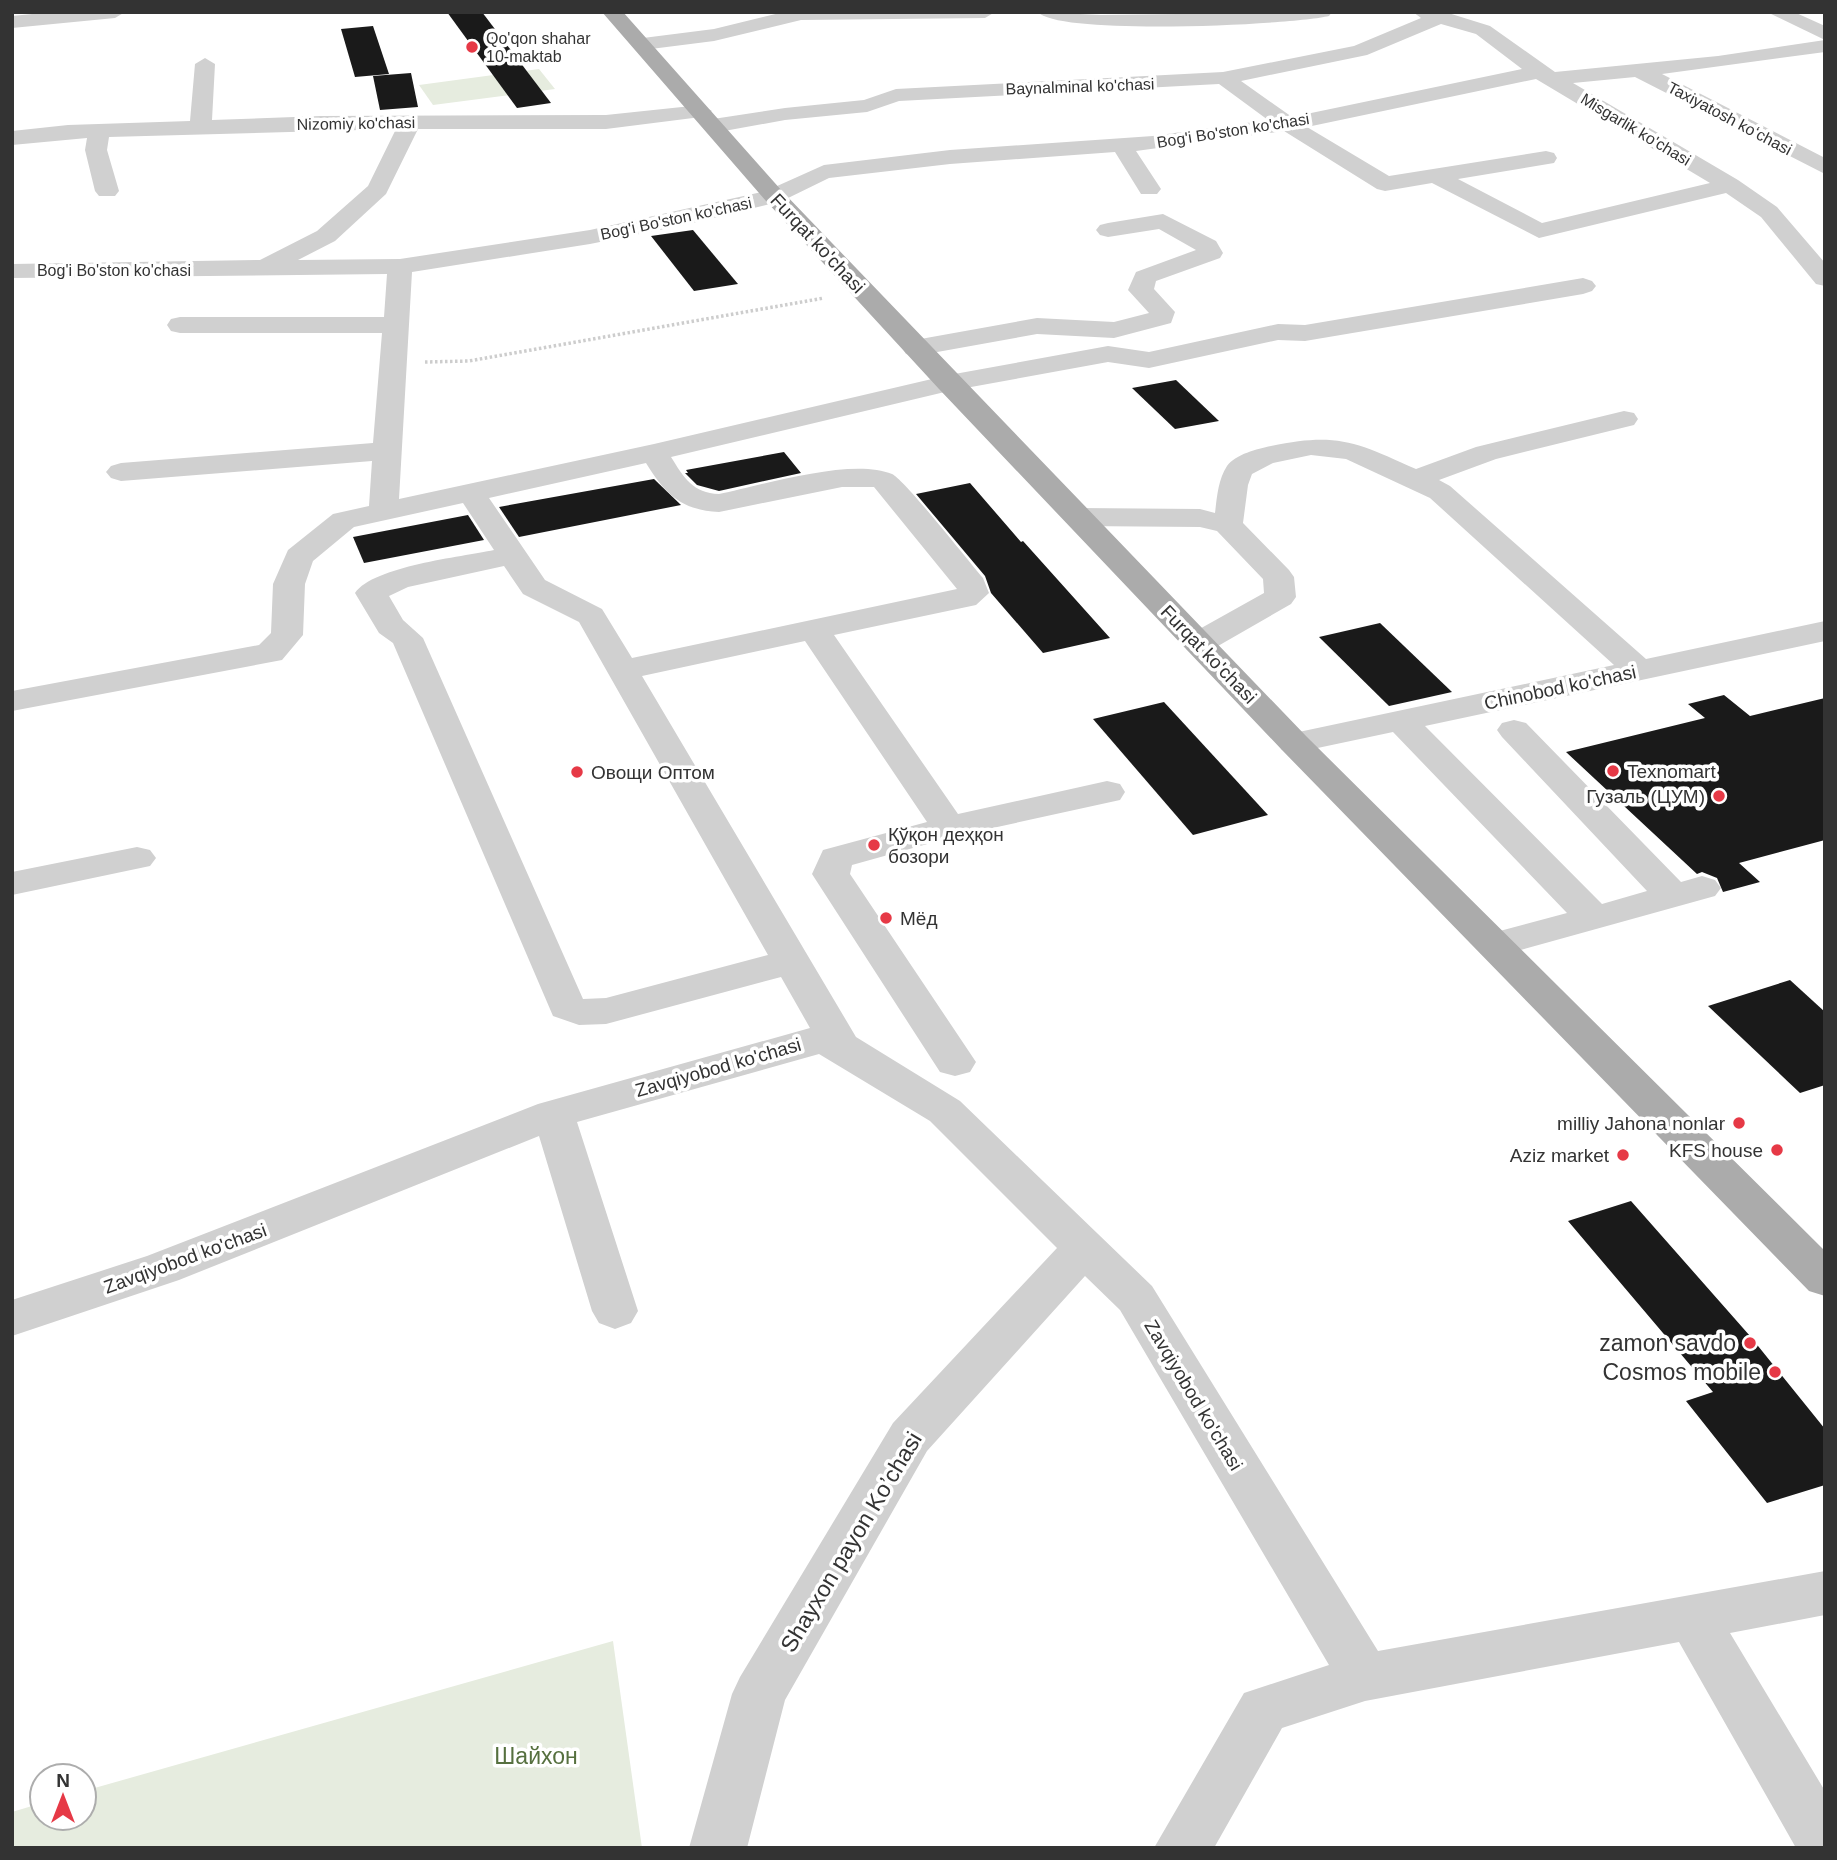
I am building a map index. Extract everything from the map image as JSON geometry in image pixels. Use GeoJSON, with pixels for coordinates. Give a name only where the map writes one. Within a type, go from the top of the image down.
{"type":"FeatureCollection","features":[{"type":"Feature","properties":{"kind":"main road","name":"Furqat ko'chasi"},"geometry":{"type":"LineString","coordinates":[[611,12],[643,44],[774,196],[948,383],[1294,743],[1825,1279]]}},
{"type":"Feature","properties":{"kind":"street"},"geometry":{"type":"LineString","coordinates":[[12,22],[115,12]]}},
{"type":"Feature","properties":{"kind":"street"},"geometry":{"type":"LineString","coordinates":[[643,44],[714,35],[801,14],[985,12]]}},
{"type":"Feature","properties":{"kind":"street"},"geometry":{"type":"LineString","coordinates":[[1048,12],[1101,21],[1194,16],[1294,18],[1322,12]]}},
{"type":"Feature","properties":{"kind":"street"},"geometry":{"type":"LineString","coordinates":[[1777,12],[1824,44]]}},
{"type":"Feature","properties":{"kind":"street","name":"Misgarlik ko'chasi"},"geometry":{"type":"LineString","coordinates":[[1432,15],[1481,21],[1545,75],[1730,185],[1769,212],[1825,279]]}},
{"type":"Feature","properties":{"kind":"street","name":"Baynalminal ko'chasi"},"geometry":{"type":"LineString","coordinates":[[707,118],[867,106],[896,95],[1220,79],[1360,51],[1432,15]]}},
{"type":"Feature","properties":{"kind":"street","name":"Bog'i Bo'ston ko'chasi"},"geometry":{"type":"LineString","coordinates":[[12,271],[259,270],[400,266],[590,237],[689,217],[774,196],[824,172],[950,157],[1122,146],[1288,124],[1545,75],[1718,62],[1824,44]]}},
{"type":"Feature","properties":{"kind":"street"},"geometry":{"type":"LineString","coordinates":[[1208,57],[1220,79],[1385,184],[1546,158]]}},
{"type":"Feature","properties":{"kind":"street"},"geometry":{"type":"LineString","coordinates":[[201,127],[205,64]]}},
{"type":"Feature","properties":{"kind":"street","name":"Taxiyatosh koʻchasi"},"geometry":{"type":"LineString","coordinates":[[1636,69],[1825,167]]}},
{"type":"Feature","properties":{"kind":"street","name":"Nizomiy ko'chasi"},"geometry":{"type":"LineString","coordinates":[[12,138],[201,127],[410,122],[606,122],[707,118]]}},
{"type":"Feature","properties":{"kind":"street"},"geometry":{"type":"LineString","coordinates":[[259,270],[326,236],[378,189],[410,122]]}},
{"type":"Feature","properties":{"kind":"street"},"geometry":{"type":"LineString","coordinates":[[99,131],[96,150],[107,191]]}},
{"type":"Feature","properties":{"kind":"street"},"geometry":{"type":"LineString","coordinates":[[1122,146],[1149,188]]}},
{"type":"Feature","properties":{"kind":"street"},"geometry":{"type":"LineString","coordinates":[[1436,176],[1539,231],[1730,185]]}},
{"type":"Feature","properties":{"kind":"street"},"geometry":{"type":"LineString","coordinates":[[915,348],[1038,326],[1114,330],[1162,318],[1162,313],[1141,290],[1145,277],[1211,253],[1207,246],[1163,221],[1108,230]]}},
{"type":"Feature","properties":{"kind":"street"},"geometry":{"type":"LineString","coordinates":[[383,511],[400,266]]}},
{"type":"Feature","properties":{"kind":"street"},"geometry":{"type":"LineString","coordinates":[[12,701],[270,653],[287,635],[289,584],[299,556],[344,520],[654,453],[948,383],[1108,354],[1149,360],[1278,332],[1305,333],[1584,286]]}},
{"type":"Feature","properties":{"kind":"street"},"geometry":{"type":"LineString","coordinates":[[180,325],[396,325]]}},
{"type":"Feature","properties":{"kind":"street"},"geometry":{"type":"LineString","coordinates":[[1415,479],[1486,453],[1625,419]]}},
{"type":"Feature","properties":{"kind":"street"},"geometry":{"type":"LineString","coordinates":[[1228,525],[1234,485],[1240,469],[1264,456],[1311,446],[1352,451],[1440,492],[1639,670]]}},
{"type":"Feature","properties":{"kind":"street"},"geometry":{"type":"LineString","coordinates":[[121,472],[387,451]]}},
{"type":"Feature","properties":{"kind":"street"},"geometry":{"type":"LineString","coordinates":[[623,670],[965,598],[973,593],[972,585],[884,481],[863,476],[842,478],[719,503],[701,503],[683,497],[654,453]]}},
{"type":"Feature","properties":{"kind":"street"},"geometry":{"type":"LineString","coordinates":[[470,492],[534,587],[591,616],[841,1046]]}},
{"type":"Feature","properties":{"kind":"street"},"geometry":{"type":"LineString","coordinates":[[1079,517],[1200,518],[1228,525],[1278,577],[1280,597],[1199,643]]}},
{"type":"Feature","properties":{"kind":"street"},"geometry":{"type":"LineString","coordinates":[[513,555],[398,580],[371,593],[390,626],[407,638],[567,1007],[579,1012],[606,1011],[792,961]]}},
{"type":"Feature","properties":{"kind":"street"},"geometry":{"type":"LineString","coordinates":[[814,630],[949,827]]}},
{"type":"Feature","properties":{"kind":"street","name":"Chinobod ko'chasi"},"geometry":{"type":"LineString","coordinates":[[1294,743],[1825,631]]}},
{"type":"Feature","properties":{"kind":"street"},"geometry":{"type":"LineString","coordinates":[[1401,721],[1594,918]]}},
{"type":"Feature","properties":{"kind":"street"},"geometry":{"type":"LineString","coordinates":[[1495,945],[1688,892],[1514,730]]}},
{"type":"Feature","properties":{"kind":"street"},"geometry":{"type":"LineString","coordinates":[[956,1062],[831,874],[832,864],[836,858],[949,827],[1107,792]]}},
{"type":"Feature","properties":{"kind":"street"},"geometry":{"type":"LineString","coordinates":[[12,884],[137,858]]}},
{"type":"Feature","properties":{"kind":"street","name":"Zavqiyobod ko'chasi"},"geometry":{"type":"LineString","coordinates":[[12,1318],[163,1268],[553,1114],[799,1043],[819,1040],[841,1046],[944,1111],[1136,1298],[1365,1677]]}},
{"type":"Feature","properties":{"kind":"street"},"geometry":{"type":"LineString","coordinates":[[553,1114],[615,1311]]}},
{"type":"Feature","properties":{"kind":"street","name":"Shayxon payon Ko’chasi"},"geometry":{"type":"LineString","coordinates":[[719,1848],[759,1694],[910,1437],[1085,1247]]}},
{"type":"Feature","properties":{"kind":"street"},"geometry":{"type":"LineString","coordinates":[[1183,1848],[1263,1710],[1365,1677],[1825,1593]]}},
{"type":"Feature","properties":{"kind":"street"},"geometry":{"type":"LineString","coordinates":[[1692,1617],[1825,1844]]}},
{"type":"Feature","properties":{"kind":"path"},"geometry":{"type":"LineString","coordinates":[[393,363],[469,361],[824,298]]}},
{"type":"Feature","properties":{"kind":"green space"},"geometry":{"type":"Polygon","coordinates":[[[539,69],[555,89],[433,105],[419,85],[539,69]]]}},
{"type":"Feature","properties":{"kind":"green space","name":"Шайхон"},"geometry":{"type":"Polygon","coordinates":[[[613,1641],[642,1848],[12,1848],[12,1812],[28,1807],[28,1832],[98,1832],[98,1787],[613,1641]]]}},
{"type":"Feature","properties":{"kind":"building"},"geometry":{"type":"Polygon","coordinates":[[[447,12],[482,12],[551,103],[517,108],[447,12]]]}},
{"type":"Feature","properties":{"kind":"building"},"geometry":{"type":"Polygon","coordinates":[[[373,26],[389,74],[355,77],[341,29],[373,26]]]}},
{"type":"Feature","properties":{"kind":"building"},"geometry":{"type":"Polygon","coordinates":[[[411,73],[418,107],[380,110],[373,76],[411,73]]]}},
{"type":"Feature","properties":{"kind":"building"},"geometry":{"type":"Polygon","coordinates":[[[693,230],[738,284],[694,291],[651,236],[693,230]]]}},
{"type":"Feature","properties":{"kind":"building"},"geometry":{"type":"Polygon","coordinates":[[[1176,380],[1219,421],[1175,429],[1132,388],[1176,380]]]}},
{"type":"Feature","properties":{"kind":"building"},"geometry":{"type":"Polygon","coordinates":[[[784,452],[801,473],[719,491],[697,485],[685,473],[688,473],[686,470],[784,452]]]}},
{"type":"Feature","properties":{"kind":"building"},"geometry":{"type":"Polygon","coordinates":[[[654,479],[681,505],[519,537],[499,507],[654,479]]]}},
{"type":"Feature","properties":{"kind":"building"},"geometry":{"type":"Polygon","coordinates":[[[970,483],[1110,638],[1043,653],[991,593],[985,576],[916,494],[970,483]]]}},
{"type":"Feature","properties":{"kind":"building"},"geometry":{"type":"Polygon","coordinates":[[[468,515],[484,540],[364,563],[353,537],[468,515]]]}},
{"type":"Feature","properties":{"kind":"building"},"geometry":{"type":"Polygon","coordinates":[[[1380,623],[1452,692],[1389,706],[1319,637],[1380,623]]]}},
{"type":"Feature","properties":{"kind":"building","name":"Гузаль (ЦУМ)"},"geometry":{"type":"Polygon","coordinates":[[[1724,695],[1750,716],[1825,698],[1825,840],[1739,863],[1760,882],[1723,892],[1717,878],[1702,872],[1697,874],[1566,752],[1705,718],[1688,704],[1724,695]]]}},
{"type":"Feature","properties":{"kind":"building"},"geometry":{"type":"Polygon","coordinates":[[[1164,702],[1268,815],[1193,835],[1093,719],[1164,702]]]}},
{"type":"Feature","properties":{"kind":"building"},"geometry":{"type":"Polygon","coordinates":[[[1790,980],[1825,1012],[1825,1085],[1800,1093],[1708,1006],[1790,980]]]}},
{"type":"Feature","properties":{"kind":"building"},"geometry":{"type":"Polygon","coordinates":[[[1631,1201],[1750,1336],[1825,1429],[1825,1485],[1767,1503],[1686,1401],[1713,1392],[1568,1221],[1631,1201]]]}},
{"type":"Feature","properties":{"kind":"place","name":"Qo'qon shahar 10-maktab"},"geometry":{"type":"Point","coordinates":[472,47]}},
{"type":"Feature","properties":{"kind":"place","name":"Texnomart"},"geometry":{"type":"Point","coordinates":[1613,771]}},
{"type":"Feature","properties":{"kind":"place","name":"Овощи Оптом"},"geometry":{"type":"Point","coordinates":[577,772]}},
{"type":"Feature","properties":{"kind":"place","name":"Гузаль (ЦУМ)"},"geometry":{"type":"Point","coordinates":[1719,796]}},
{"type":"Feature","properties":{"kind":"place","name":"Қўқон деҳқон бозори"},"geometry":{"type":"Point","coordinates":[874,845]}},
{"type":"Feature","properties":{"kind":"place","name":"Мёд"},"geometry":{"type":"Point","coordinates":[886,918]}},
{"type":"Feature","properties":{"kind":"place","name":"milliy Jahona nonlar"},"geometry":{"type":"Point","coordinates":[1739,1123]}},
{"type":"Feature","properties":{"kind":"place","name":"KFS house"},"geometry":{"type":"Point","coordinates":[1777,1150]}},
{"type":"Feature","properties":{"kind":"place","name":"Aziz market"},"geometry":{"type":"Point","coordinates":[1623,1155]}},
{"type":"Feature","properties":{"kind":"place","name":"zamon savdo"},"geometry":{"type":"Point","coordinates":[1750,1343]}},
{"type":"Feature","properties":{"kind":"place","name":"Cosmos mobile"},"geometry":{"type":"Point","coordinates":[1775,1372]}}]}
